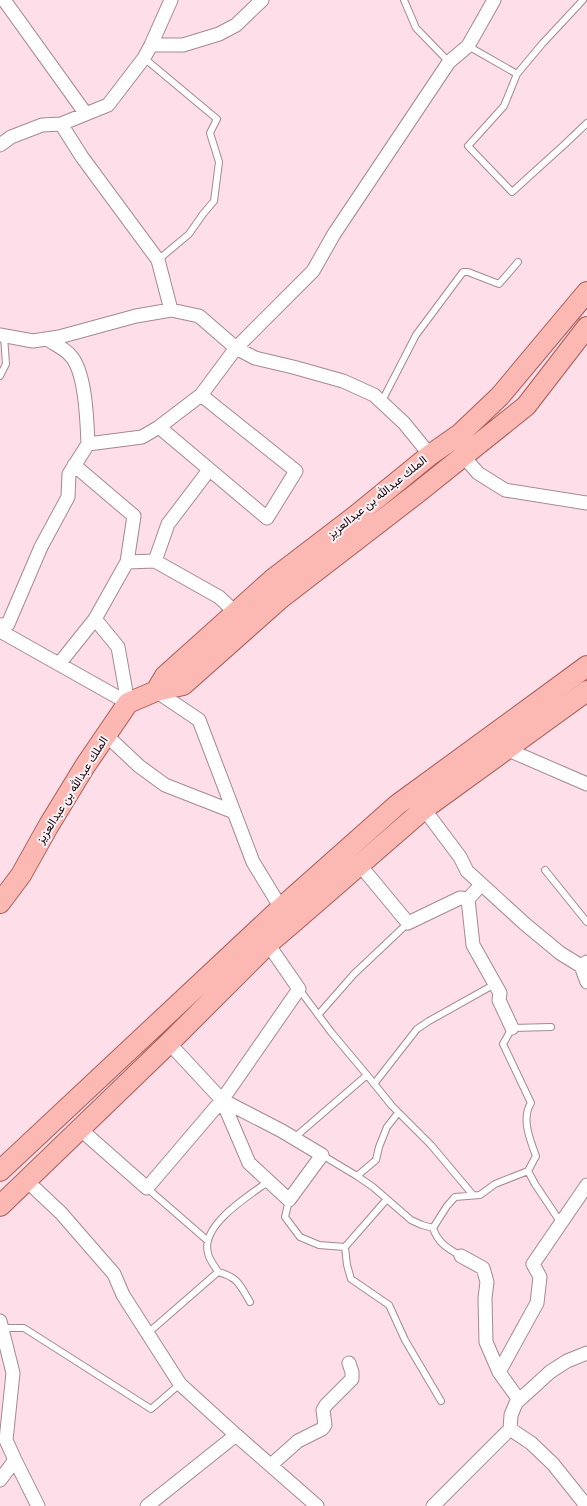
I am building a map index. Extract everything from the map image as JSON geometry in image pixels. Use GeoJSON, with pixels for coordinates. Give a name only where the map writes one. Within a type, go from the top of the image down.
{"type":"FeatureCollection","features":[{"type":"Feature","properties":{"kind":"main road","name":"الملك عبدالله بن عبدالعزيز"},"geometry":{"type":"LineString","coordinates":[[156,691],[165,676],[273,579],[354,517],[430,455],[460,434],[500,396],[587,292]]}},
{"type":"Feature","properties":{"kind":"main road","name":"الملك عبدالله بن عبدالعزيز"},"geometry":{"type":"LineString","coordinates":[[0,903],[21,875],[48,825],[85,766],[128,703],[156,691],[183,685],[281,598],[526,406],[587,327]]}},
{"type":"Feature","properties":{"kind":"main road"},"geometry":{"type":"LineString","coordinates":[[0,1171],[288,914],[397,805],[587,666]]}},
{"type":"Feature","properties":{"kind":"main road"},"geometry":{"type":"LineString","coordinates":[[0,1206],[169,1043],[268,944],[288,914],[359,864],[424,810],[587,691]]}},
{"type":"Feature","properties":{"kind":"street"},"geometry":{"type":"LineString","coordinates":[[4,0],[86,114]]}},
{"type":"Feature","properties":{"kind":"street"},"geometry":{"type":"LineString","coordinates":[[0,145],[11,137],[42,125],[61,124],[108,105],[144,58],[152,44],[171,0]]}},
{"type":"Feature","properties":{"kind":"street"},"geometry":{"type":"LineString","coordinates":[[152,44],[183,45],[219,34],[236,25],[262,0]]}},
{"type":"Feature","properties":{"kind":"street"},"geometry":{"type":"LineString","coordinates":[[88,444],[142,437],[159,428],[201,395],[236,348],[314,271],[334,234],[449,62],[468,46],[494,0]]}},
{"type":"Feature","properties":{"kind":"street"},"geometry":{"type":"LineString","coordinates":[[61,124],[82,157],[158,260],[171,310]]}},
{"type":"Feature","properties":{"kind":"street"},"geometry":{"type":"LineString","coordinates":[[2,336],[33,341],[47,339],[136,316],[171,310],[199,316],[236,348],[255,358],[343,381],[374,395],[404,423],[430,455]]}},
{"type":"Feature","properties":{"kind":"street"},"geometry":{"type":"LineString","coordinates":[[0,625],[8,624],[41,547],[68,497],[69,474],[88,444],[86,408],[81,375],[71,355],[47,339]]}},
{"type":"Feature","properties":{"kind":"street"},"geometry":{"type":"LineString","coordinates":[[159,428],[267,518],[296,471],[201,395]]}},
{"type":"Feature","properties":{"kind":"street"},"geometry":{"type":"LineString","coordinates":[[463,456],[478,473],[505,490],[587,503]]}},
{"type":"Feature","properties":{"kind":"street"},"geometry":{"type":"LineString","coordinates":[[59,664],[95,619],[127,562],[134,516],[74,465]]}},
{"type":"Feature","properties":{"kind":"street"},"geometry":{"type":"LineString","coordinates":[[155,561],[168,524],[209,470]]}},
{"type":"Feature","properties":{"kind":"street"},"geometry":{"type":"LineString","coordinates":[[127,562],[155,561],[219,597],[236,612]]}},
{"type":"Feature","properties":{"kind":"street"},"geometry":{"type":"LineString","coordinates":[[95,619],[118,647],[128,703]]}},
{"type":"Feature","properties":{"kind":"street"},"geometry":{"type":"LineString","coordinates":[[0,631],[128,703]]}},
{"type":"Feature","properties":{"kind":"street"},"geometry":{"type":"LineString","coordinates":[[156,691],[199,720],[253,862],[288,914]]}},
{"type":"Feature","properties":{"kind":"street"},"geometry":{"type":"LineString","coordinates":[[106,735],[139,766],[165,785],[234,812]]}},
{"type":"Feature","properties":{"kind":"street"},"geometry":{"type":"LineString","coordinates":[[506,749],[587,784]]}},
{"type":"Feature","properties":{"kind":"street"},"geometry":{"type":"LineString","coordinates":[[424,810],[460,857],[467,871],[481,885],[560,953],[584,964],[587,982]]}},
{"type":"Feature","properties":{"kind":"street"},"geometry":{"type":"LineString","coordinates":[[359,864],[408,923],[460,898],[468,900]]}},
{"type":"Feature","properties":{"kind":"street"},"geometry":{"type":"LineString","coordinates":[[481,885],[468,900],[473,945],[500,993],[499,1000],[512,1028]]}},
{"type":"Feature","properties":{"kind":"street"},"geometry":{"type":"LineString","coordinates":[[80,1129],[147,1188],[222,1100],[299,989],[268,944]]}},
{"type":"Feature","properties":{"kind":"street"},"geometry":{"type":"LineString","coordinates":[[169,1043],[222,1100],[294,1138],[322,1155],[289,1200],[249,1162],[222,1100]]}},
{"type":"Feature","properties":{"kind":"street"},"geometry":{"type":"LineString","coordinates":[[27,1181],[62,1213],[114,1274],[123,1295],[180,1384],[317,1506]]}},
{"type":"Feature","properties":{"kind":"street"},"geometry":{"type":"LineString","coordinates":[[499,1372],[537,1303],[540,1277],[533,1264],[587,1185]]}},
{"type":"Feature","properties":{"kind":"street"},"geometry":{"type":"LineString","coordinates":[[461,1256],[483,1268],[487,1282],[485,1298],[486,1342],[499,1372],[519,1400]]}},
{"type":"Feature","properties":{"kind":"street"},"geometry":{"type":"LineString","coordinates":[[1,1325],[14,1373],[6,1440],[38,1506]]}},
{"type":"Feature","properties":{"kind":"street"},"geometry":{"type":"LineString","coordinates":[[432,1506],[510,1429],[511,1415],[516,1403],[519,1400],[550,1372],[567,1361],[587,1353]]}},
{"type":"Feature","properties":{"kind":"street"},"geometry":{"type":"LineString","coordinates":[[271,1465],[298,1441],[322,1430],[325,1425],[324,1410],[326,1405],[352,1379],[352,1372],[348,1363]]}},
{"type":"Feature","properties":{"kind":"street"},"geometry":{"type":"LineString","coordinates":[[510,1429],[530,1443],[553,1464],[585,1504],[585,1506]]}},
{"type":"Feature","properties":{"kind":"street"},"geometry":{"type":"LineString","coordinates":[[147,1506],[236,1435]]}},
{"type":"Feature","properties":{"kind":"street"},"geometry":{"type":"LineString","coordinates":[[0,1480],[15,1460]]}},
{"type":"Feature","properties":{"kind":"lane"},"geometry":{"type":"LineString","coordinates":[[404,0],[416,28],[449,62]]}},
{"type":"Feature","properties":{"kind":"lane"},"geometry":{"type":"LineString","coordinates":[[583,0],[542,44],[517,74],[504,106],[468,146],[512,192],[587,123]]}},
{"type":"Feature","properties":{"kind":"lane"},"geometry":{"type":"LineString","coordinates":[[468,46],[517,74]]}},
{"type":"Feature","properties":{"kind":"lane"},"geometry":{"type":"LineString","coordinates":[[144,58],[217,119],[210,133],[219,162],[214,201],[202,214],[189,234],[158,260]]}},
{"type":"Feature","properties":{"kind":"lane"},"geometry":{"type":"LineString","coordinates":[[382,401],[416,335],[463,272],[468,272],[499,284],[518,262]]}},
{"type":"Feature","properties":{"kind":"lane"},"geometry":{"type":"LineString","coordinates":[[0,376],[6,364],[2,336]]}},
{"type":"Feature","properties":{"kind":"lane"},"geometry":{"type":"LineString","coordinates":[[545,870],[587,922]]}},
{"type":"Feature","properties":{"kind":"lane"},"geometry":{"type":"LineString","coordinates":[[318,1015],[359,969],[408,923]]}},
{"type":"Feature","properties":{"kind":"lane"},"geometry":{"type":"LineString","coordinates":[[374,1084],[417,1030],[429,1021],[495,984]]}},
{"type":"Feature","properties":{"kind":"lane"},"geometry":{"type":"LineString","coordinates":[[299,989],[318,1015],[398,1113],[431,1146],[473,1195]]}},
{"type":"Feature","properties":{"kind":"lane"},"geometry":{"type":"LineString","coordinates":[[433,1228],[447,1206],[455,1197],[480,1194],[495,1184],[528,1171],[536,1156],[528,1134],[527,1109],[531,1103],[504,1044],[512,1028],[551,1027]]}},
{"type":"Feature","properties":{"kind":"lane"},"geometry":{"type":"LineString","coordinates":[[294,1138],[367,1075]]}},
{"type":"Feature","properties":{"kind":"lane"},"geometry":{"type":"LineString","coordinates":[[357,1176],[376,1160],[379,1147],[387,1127],[398,1113]]}},
{"type":"Feature","properties":{"kind":"lane"},"geometry":{"type":"LineString","coordinates":[[322,1155],[357,1176],[411,1220],[433,1228]]}},
{"type":"Feature","properties":{"kind":"lane"},"geometry":{"type":"LineString","coordinates":[[528,1171],[535,1184],[562,1223]]}},
{"type":"Feature","properties":{"kind":"lane"},"geometry":{"type":"LineString","coordinates":[[250,1302],[236,1280],[229,1275],[218,1272],[208,1253],[208,1241],[215,1226],[228,1212],[269,1181]]}},
{"type":"Feature","properties":{"kind":"lane"},"geometry":{"type":"LineString","coordinates":[[147,1188],[208,1241]]}},
{"type":"Feature","properties":{"kind":"lane"},"geometry":{"type":"LineString","coordinates":[[387,1199],[345,1247],[347,1266],[351,1279],[389,1305],[405,1340],[441,1401]]}},
{"type":"Feature","properties":{"kind":"lane"},"geometry":{"type":"LineString","coordinates":[[289,1200],[285,1217],[300,1237],[319,1245],[345,1247]]}},
{"type":"Feature","properties":{"kind":"lane"},"geometry":{"type":"LineString","coordinates":[[433,1228],[437,1238],[449,1250],[461,1256]]}},
{"type":"Feature","properties":{"kind":"lane"},"geometry":{"type":"LineString","coordinates":[[148,1333],[218,1272]]}},
{"type":"Feature","properties":{"kind":"lane"},"geometry":{"type":"LineString","coordinates":[[1,1325],[24,1328],[151,1409],[180,1384]]}}]}
